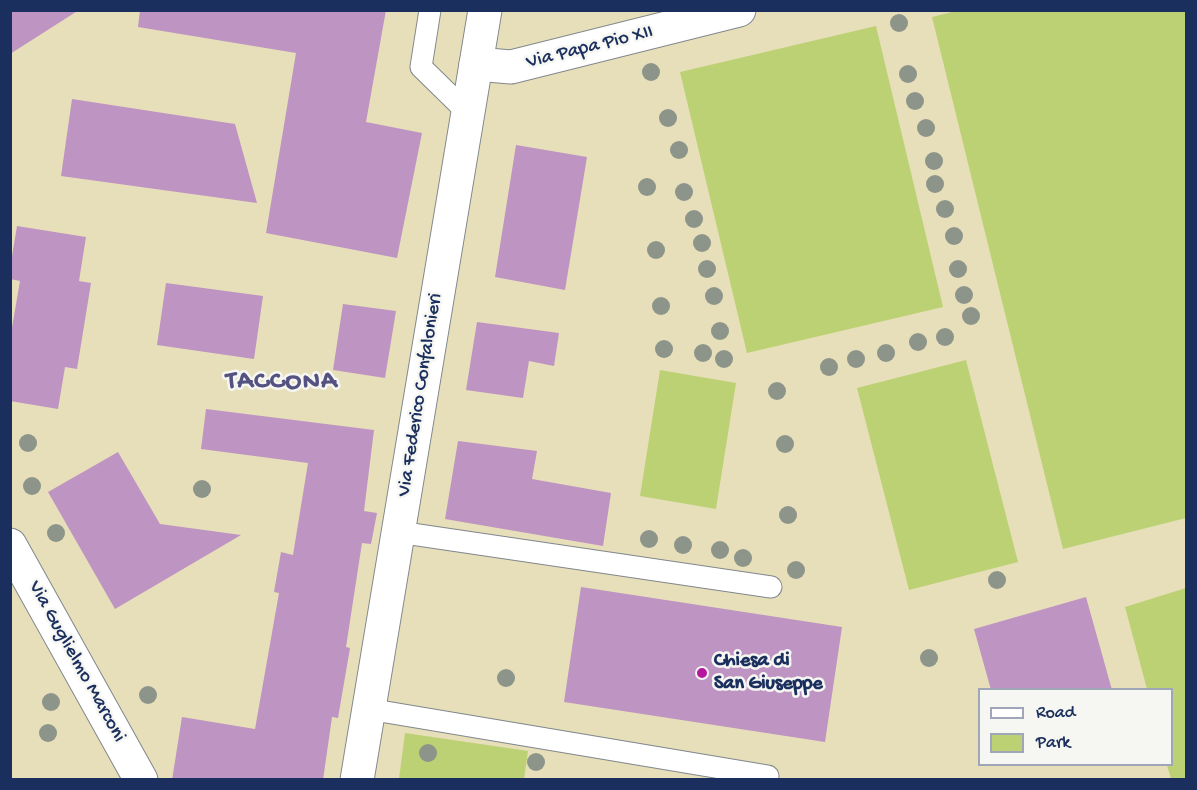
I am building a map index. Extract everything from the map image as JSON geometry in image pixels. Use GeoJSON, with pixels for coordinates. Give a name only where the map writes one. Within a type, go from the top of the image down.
{"type":"FeatureCollection","features":[{"type":"Feature","properties":{"kind":"street","name":"Via Federico Confalonieri"},"geometry":{"type":"LineString","coordinates":[[357,780],[485,10]]}},
{"type":"Feature","properties":{"kind":"street","name":"Via Papa Pio XII"},"geometry":{"type":"LineString","coordinates":[[476,64],[511,68],[739,10]]}},
{"type":"Feature","properties":{"kind":"street","name":"Via Guglielmo Marconi"},"geometry":{"type":"LineString","coordinates":[[10,545],[141,780]]}},
{"type":"Feature","properties":{"kind":"lane"},"geometry":{"type":"LineString","coordinates":[[430,10],[421,68],[468,114]]}},
{"type":"Feature","properties":{"kind":"lane"},"geometry":{"type":"LineString","coordinates":[[398,532],[771,587]]}},
{"type":"Feature","properties":{"kind":"lane"},"geometry":{"type":"LineString","coordinates":[[368,709],[768,776]]}},
{"type":"Feature","properties":{"kind":"green space"},"geometry":{"type":"Polygon","coordinates":[[[956,11],[1186,11],[1186,518],[1063,549],[932,17],[956,11]]]}},
{"type":"Feature","properties":{"kind":"green space"},"geometry":{"type":"Polygon","coordinates":[[[876,26],[943,307],[747,353],[680,72],[876,26]]]}},
{"type":"Feature","properties":{"kind":"green space"},"geometry":{"type":"Polygon","coordinates":[[[966,360],[1018,562],[909,590],[857,388],[966,360]]]}},
{"type":"Feature","properties":{"kind":"green space"},"geometry":{"type":"Polygon","coordinates":[[[660,370],[736,383],[716,509],[640,496],[660,370]]]}},
{"type":"Feature","properties":{"kind":"green space"},"geometry":{"type":"Polygon","coordinates":[[[1186,588],[1186,779],[1171,779],[1167,766],[1173,766],[1173,688],[1147,688],[1125,607],[1186,588]]]}},
{"type":"Feature","properties":{"kind":"green space"},"geometry":{"type":"Polygon","coordinates":[[[405,733],[528,751],[524,779],[399,779],[405,733]]]}},
{"type":"Feature","properties":{"kind":"building"},"geometry":{"type":"Polygon","coordinates":[[[10,10],[79,10],[10,54],[10,10]]]}},
{"type":"Feature","properties":{"kind":"building"},"geometry":{"type":"Polygon","coordinates":[[[140,10],[386,10],[366,122],[422,133],[397,258],[266,233],[296,53],[138,27],[140,10]]]}},
{"type":"Feature","properties":{"kind":"building"},"geometry":{"type":"Polygon","coordinates":[[[72,99],[235,124],[257,203],[61,176],[72,99]]]}},
{"type":"Feature","properties":{"kind":"building"},"geometry":{"type":"Polygon","coordinates":[[[516,145],[587,157],[565,290],[495,277],[516,145]]]}},
{"type":"Feature","properties":{"kind":"building"},"geometry":{"type":"Polygon","coordinates":[[[17,226],[86,237],[79,281],[91,283],[77,369],[65,367],[58,409],[10,401],[10,339],[20,281],[10,279],[10,268],[17,226]]]}},
{"type":"Feature","properties":{"kind":"building"},"geometry":{"type":"Polygon","coordinates":[[[166,283],[263,296],[254,359],[157,345],[166,283]]]}},
{"type":"Feature","properties":{"kind":"building"},"geometry":{"type":"Polygon","coordinates":[[[343,304],[396,311],[385,378],[333,370],[343,304]]]}},
{"type":"Feature","properties":{"kind":"building"},"geometry":{"type":"Polygon","coordinates":[[[477,322],[559,333],[554,366],[529,361],[523,398],[466,390],[477,322]]]}},
{"type":"Feature","properties":{"kind":"building"},"geometry":{"type":"Polygon","coordinates":[[[206,409],[374,430],[364,511],[377,513],[371,544],[362,543],[346,647],[350,648],[338,718],[332,717],[323,780],[172,780],[182,717],[255,729],[279,593],[274,592],[281,552],[293,555],[308,463],[201,449],[206,409]]]}},
{"type":"Feature","properties":{"kind":"building"},"geometry":{"type":"Polygon","coordinates":[[[458,441],[537,451],[532,479],[611,493],[603,546],[445,519],[458,441]]]}},
{"type":"Feature","properties":{"kind":"building"},"geometry":{"type":"Polygon","coordinates":[[[118,452],[160,524],[241,535],[115,609],[48,492],[118,452]]]}},
{"type":"Feature","properties":{"kind":"building","name":"Chiesa di San Giuseppe"},"geometry":{"type":"Polygon","coordinates":[[[581,587],[842,627],[825,742],[564,702],[581,587]]]}},
{"type":"Feature","properties":{"kind":"building"},"geometry":{"type":"Polygon","coordinates":[[[1086,597],[1111,688],[990,688],[974,629],[1086,597]]]}},
{"type":"Feature","properties":{"kind":"place","name":"Chiesa di San Giuseppe"},"geometry":{"type":"Point","coordinates":[702,673]}},
{"type":"Feature","properties":{"kind":"district","name":"TACCONA"},"geometry":{"type":"Point","coordinates":[282,383]}}]}
